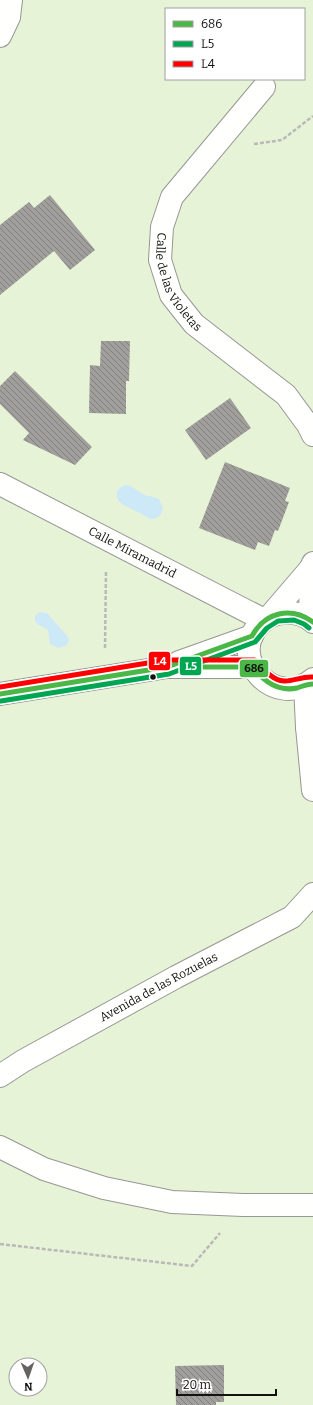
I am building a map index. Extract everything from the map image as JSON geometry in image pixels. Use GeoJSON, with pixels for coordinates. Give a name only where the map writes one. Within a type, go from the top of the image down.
{"type":"FeatureCollection","features":[{"type":"Feature","properties":{"kind":"street"},"geometry":{"type":"LineString","coordinates":[[0,36],[9,17],[11,0]]}},
{"type":"Feature","properties":{"kind":"street","name":"Calle de las Violetas"},"geometry":{"type":"LineString","coordinates":[[264,87],[172,197],[162,227],[160,260],[171,295],[194,324],[286,395],[308,425],[313,435]]}},
{"type":"Feature","properties":{"kind":"street","name":"Calle Miramadrid"},"geometry":{"type":"LineString","coordinates":[[0,484],[106,539],[262,624]]}},
{"type":"Feature","properties":{"kind":"street"},"geometry":{"type":"LineString","coordinates":[[312,565],[262,624],[249,646],[253,668],[266,682],[276,687],[285,689],[295,688],[310,683],[310,726],[313,790]]}},
{"type":"Feature","properties":{"kind":"street"},"geometry":{"type":"LineString","coordinates":[[167,667],[262,624],[279,613],[290,612],[300,614],[311,620],[312,565]]}},
{"type":"Feature","properties":{"kind":"street"},"geometry":{"type":"LineString","coordinates":[[0,694],[167,667],[253,668]]}},
{"type":"Feature","properties":{"kind":"street","name":"Avenida de las Rozuelas"},"geometry":{"type":"LineString","coordinates":[[0,1076],[23,1061],[141,996],[292,917],[313,894]]}},
{"type":"Feature","properties":{"kind":"street"},"geometry":{"type":"LineString","coordinates":[[0,1147],[44,1169],[104,1188],[172,1202],[243,1206],[313,1205]]}},
{"type":"Feature","properties":{"kind":"path"},"geometry":{"type":"LineString","coordinates":[[216,144],[240,146],[282,140],[313,116]]}},
{"type":"Feature","properties":{"kind":"path"},"geometry":{"type":"LineString","coordinates":[[105,654],[106,539]]}},
{"type":"Feature","properties":{"kind":"path"},"geometry":{"type":"LineString","coordinates":[[0,1244],[192,1266],[243,1206]]}},
{"type":"Feature","properties":{"kind":"green space"},"geometry":{"type":"Polygon","coordinates":[[[0,0],[313,0],[313,1405],[0,1405],[0,0]]]}},
{"type":"Feature","properties":{"kind":"water"},"geometry":{"type":"Polygon","coordinates":[[[126,485],[133,487],[145,495],[159,499],[163,508],[159,516],[153,519],[149,518],[120,502],[117,497],[117,491],[126,485]]]}},
{"type":"Feature","properties":{"kind":"water"},"geometry":{"type":"Polygon","coordinates":[[[39,612],[47,613],[68,637],[69,641],[66,646],[58,648],[50,644],[48,630],[36,622],[35,616],[39,612]]]}},
{"type":"Feature","properties":{"kind":"building"},"geometry":{"type":"Polygon","coordinates":[[[50,195],[95,250],[70,270],[54,251],[0,295],[0,225],[29,202],[34,208],[50,195]]]}},
{"type":"Feature","properties":{"kind":"building"},"geometry":{"type":"Polygon","coordinates":[[[101,341],[130,341],[129,381],[126,381],[126,414],[89,413],[90,365],[100,366],[101,341]]]}},
{"type":"Feature","properties":{"kind":"building"},"geometry":{"type":"Polygon","coordinates":[[[15,371],[92,447],[75,465],[23,440],[29,433],[0,404],[0,386],[15,371]]]}},
{"type":"Feature","properties":{"kind":"building"},"geometry":{"type":"Polygon","coordinates":[[[230,398],[251,428],[206,460],[185,430],[230,398]]]}},
{"type":"Feature","properties":{"kind":"building"},"geometry":{"type":"Polygon","coordinates":[[[225,462],[290,488],[285,501],[289,502],[278,531],[275,530],[269,546],[258,542],[255,550],[199,528],[225,462]]]}},
{"type":"Feature","properties":{"kind":"building"},"geometry":{"type":"Polygon","coordinates":[[[224,1365],[224,1402],[216,1402],[216,1405],[176,1405],[175,1366],[224,1365]]]}},
{"type":"Feature","properties":{"kind":"transit line","name":"686"},"geometry":{"type":"LineString","coordinates":[[0,694],[167,667],[252,636],[264,621],[279,614],[296,614],[313,622]]}},
{"type":"Feature","properties":{"kind":"transit line","name":"L5"},"geometry":{"type":"LineString","coordinates":[[1,701],[169,674],[255,642],[267,628],[278,621],[294,620],[309,628]]}},
{"type":"Feature","properties":{"kind":"transit line","name":"L4"},"geometry":{"type":"LineString","coordinates":[[0,687],[166,660],[254,660],[259,663],[270,675],[281,681],[313,677]]}},
{"type":"Feature","properties":{"kind":"transit line","name":"686"},"geometry":{"type":"LineString","coordinates":[[188,667],[253,667],[272,685],[284,689],[297,688],[313,684]]}}]}
